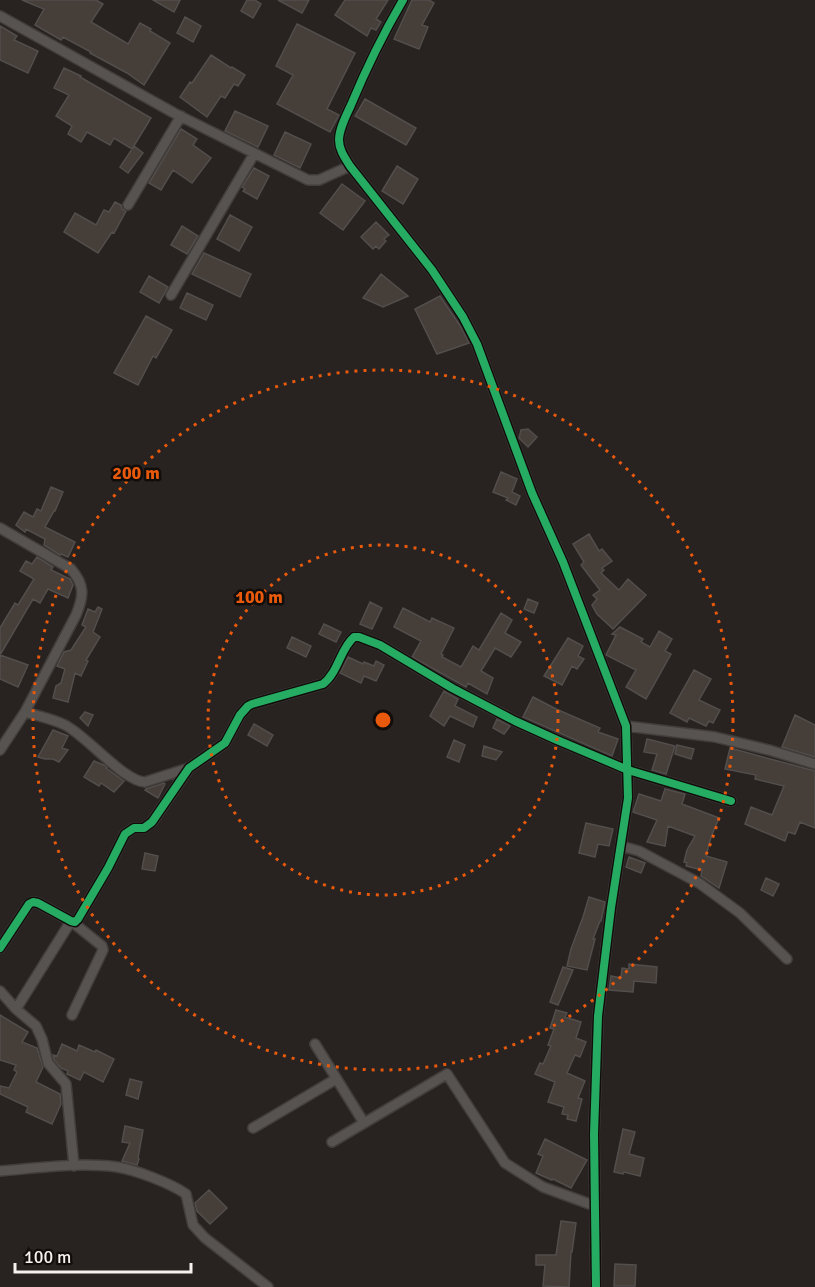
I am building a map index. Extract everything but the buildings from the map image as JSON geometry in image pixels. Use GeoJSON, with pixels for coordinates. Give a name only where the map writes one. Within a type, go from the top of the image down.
{"type":"FeatureCollection","features":[{"type":"Feature","properties":{"kind":"street"},"geometry":{"type":"LineString","coordinates":[[403,0],[373,57],[340,132],[339,142],[343,156],[432,270],[463,317],[477,344],[532,493],[564,562],[626,726],[628,798],[598,1016],[594,1134],[596,1287]]}},
{"type":"Feature","properties":{"kind":"street"},"geometry":{"type":"LineString","coordinates":[[0,16],[181,116],[308,180],[319,180],[350,166]]}},
{"type":"Feature","properties":{"kind":"street"},"geometry":{"type":"LineString","coordinates":[[128,205],[181,116]]}},
{"type":"Feature","properties":{"kind":"street"},"geometry":{"type":"LineString","coordinates":[[171,295],[254,154]]}},
{"type":"Feature","properties":{"kind":"street"},"geometry":{"type":"LineString","coordinates":[[0,528],[71,569],[79,578],[82,588],[81,604],[76,615],[25,712],[0,750]]}},
{"type":"Feature","properties":{"kind":"street"},"geometry":{"type":"LineString","coordinates":[[25,712],[64,725],[80,735],[130,777],[139,782],[145,782],[189,768],[225,743],[240,715],[248,706],[327,682],[348,642],[354,637],[359,637],[380,645],[452,688],[515,721],[628,770],[731,801]]}},
{"type":"Feature","properties":{"kind":"street"},"geometry":{"type":"LineString","coordinates":[[626,726],[715,737],[815,764]]}},
{"type":"Feature","properties":{"kind":"street"},"geometry":{"type":"LineString","coordinates":[[71,921],[75,922],[78,918],[125,834],[134,828],[144,828],[153,822],[189,768]]}},
{"type":"Feature","properties":{"kind":"street"},"geometry":{"type":"LineString","coordinates":[[621,846],[639,850],[699,883],[740,913],[787,959]]}},
{"type":"Feature","properties":{"kind":"street"},"geometry":{"type":"LineString","coordinates":[[0,948],[29,904],[33,902],[71,921],[102,946],[103,950],[72,1015]]}},
{"type":"Feature","properties":{"kind":"street"},"geometry":{"type":"LineString","coordinates":[[16,1009],[71,921]]}},
{"type":"Feature","properties":{"kind":"street"},"geometry":{"type":"LineString","coordinates":[[0,990],[16,1009],[36,1026],[42,1038],[48,1063],[66,1084],[74,1166]]}},
{"type":"Feature","properties":{"kind":"street"},"geometry":{"type":"LineString","coordinates":[[315,1044],[364,1123]]}},
{"type":"Feature","properties":{"kind":"street"},"geometry":{"type":"LineString","coordinates":[[332,1142],[447,1074],[505,1163],[543,1187],[596,1206]]}},
{"type":"Feature","properties":{"kind":"street"},"geometry":{"type":"LineString","coordinates":[[253,1128],[336,1079]]}},
{"type":"Feature","properties":{"kind":"street"},"geometry":{"type":"LineString","coordinates":[[0,1172],[74,1166],[118,1167],[147,1176],[184,1192],[193,1225],[223,1253],[268,1287]]}},
{"type":"Feature","properties":{"kind":"cycle path"},"geometry":{"type":"LineString","coordinates":[[403,0],[375,52],[341,127],[340,147],[350,166],[432,270],[463,317],[477,344],[532,493],[563,562],[626,726],[628,798],[611,908],[598,1016],[594,1134],[596,1287]]}},
{"type":"Feature","properties":{"kind":"cycle path"},"geometry":{"type":"LineString","coordinates":[[0,948],[29,904],[33,902],[75,922],[108,868],[125,834],[134,828],[144,828],[152,822],[189,768],[225,743],[240,715],[248,706],[323,684],[332,674],[345,648],[354,637],[380,645],[452,688],[557,740],[628,770],[731,801]]}}]}
